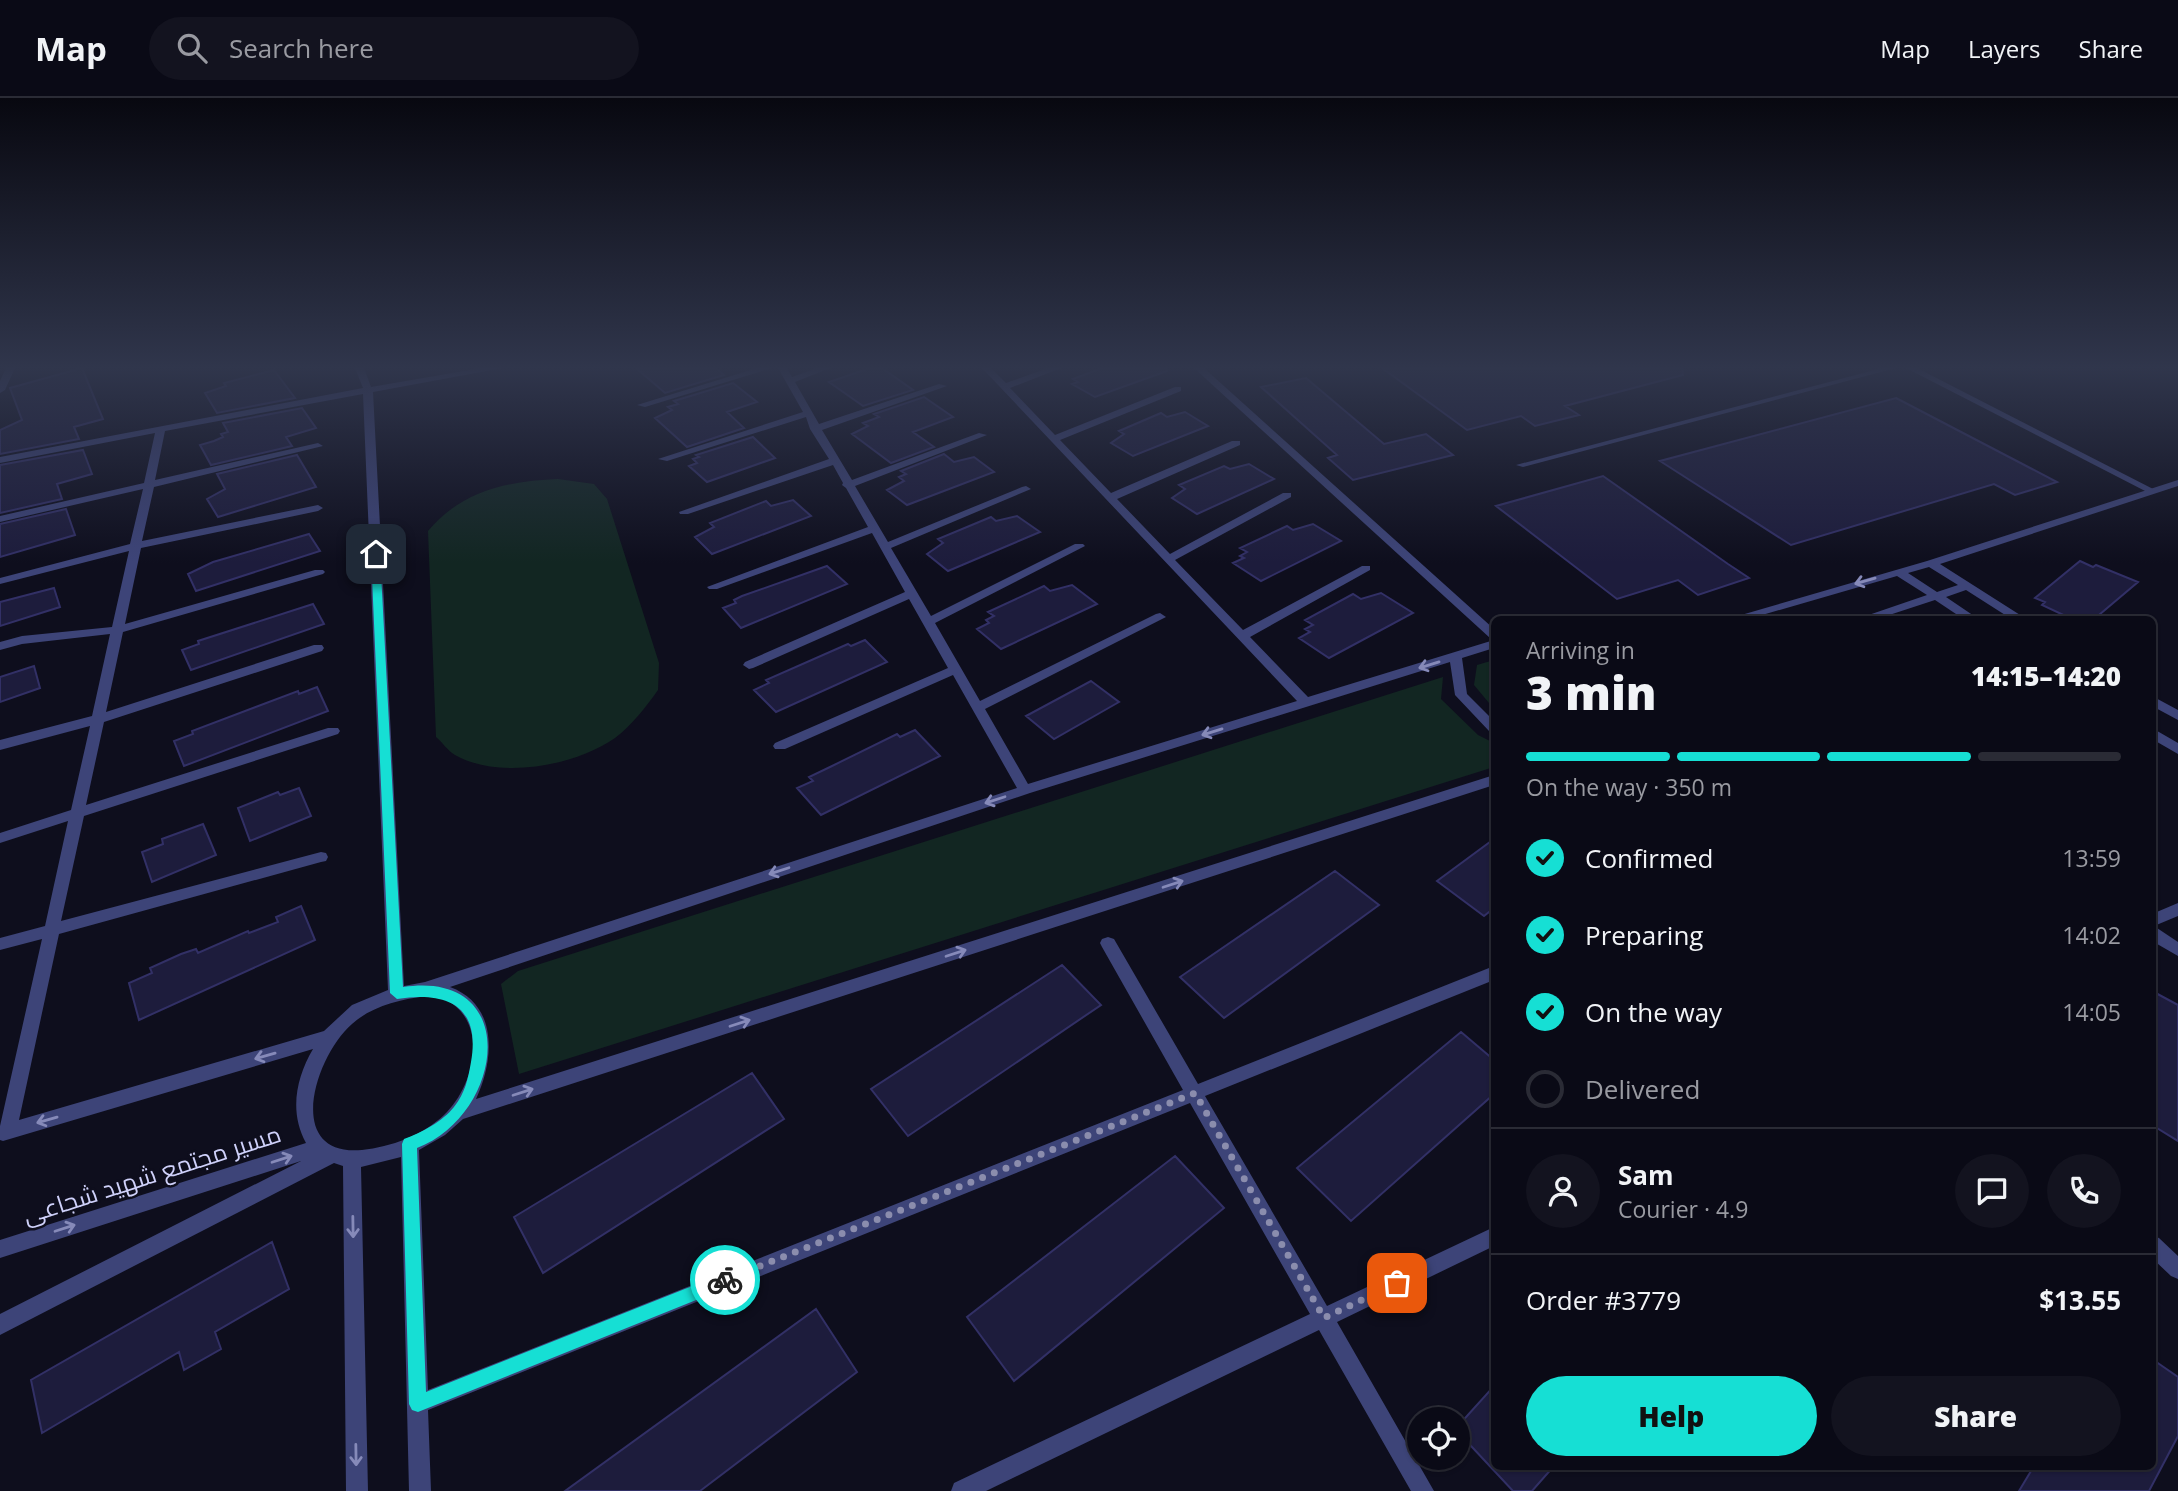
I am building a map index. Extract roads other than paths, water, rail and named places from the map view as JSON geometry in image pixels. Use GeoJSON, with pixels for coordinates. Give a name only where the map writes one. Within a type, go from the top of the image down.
{"type":"FeatureCollection","features":[{"type":"Feature","properties":{"kind":"street"},"geometry":{"type":"LineString","coordinates":[[0,460],[140,433]]}},
{"type":"Feature","properties":{"kind":"street"},"geometry":{"type":"LineString","coordinates":[[160,433],[52,930],[4,1132],[331,1036]]}},
{"type":"Feature","properties":{"kind":"street"},"geometry":{"type":"LineString","coordinates":[[370,433],[397,993]]}},
{"type":"Feature","properties":{"kind":"street"},"geometry":{"type":"LineString","coordinates":[[663,459],[746,433]]}},
{"type":"Feature","properties":{"kind":"street"},"geometry":{"type":"LineString","coordinates":[[817,433],[1025,790]]}},
{"type":"Feature","properties":{"kind":"street"},"geometry":{"type":"LineString","coordinates":[[1047,433],[1306,703]]}},
{"type":"Feature","properties":{"kind":"street"},"geometry":{"type":"LineString","coordinates":[[1053,439],[1068,433]]}},
{"type":"Feature","properties":{"kind":"street"},"geometry":{"type":"LineString","coordinates":[[1270,433],[1491,632]]}},
{"type":"Feature","properties":{"kind":"street"},"geometry":{"type":"LineString","coordinates":[[847,485],[982,435]]}},
{"type":"Feature","properties":{"kind":"street"},"geometry":{"type":"LineString","coordinates":[[1110,498],[1236,443]]}},
{"type":"Feature","properties":{"kind":"street"},"geometry":{"type":"LineString","coordinates":[[0,519],[318,446]]}},
{"type":"Feature","properties":{"kind":"street"},"geometry":{"type":"LineString","coordinates":[[684,512],[833,461]]}},
{"type":"Feature","properties":{"kind":"street"},"geometry":{"type":"LineString","coordinates":[[1744,616],[1931,563],[2178,483]]}},
{"type":"Feature","properties":{"kind":"street"},"geometry":{"type":"LineString","coordinates":[[884,547],[1026,489]]}},
{"type":"Feature","properties":{"kind":"street"},"geometry":{"type":"LineString","coordinates":[[1168,559],[1287,495]]}},
{"type":"Feature","properties":{"kind":"street"},"geometry":{"type":"LineString","coordinates":[[0,581],[136,547],[318,508]]}},
{"type":"Feature","properties":{"kind":"street"},"geometry":{"type":"LineString","coordinates":[[713,587],[873,529]]}},
{"type":"Feature","properties":{"kind":"street"},"geometry":{"type":"LineString","coordinates":[[927,622],[1079,547]]}},
{"type":"Feature","properties":{"kind":"street"},"geometry":{"type":"LineString","coordinates":[[1931,563],[2016,616]]}},
{"type":"Feature","properties":{"kind":"street"},"geometry":{"type":"LineString","coordinates":[[1242,636],[1366,568]]}},
{"type":"Feature","properties":{"kind":"street"},"geometry":{"type":"LineString","coordinates":[[0,646],[55,635],[117,631],[319,572]]}},
{"type":"Feature","properties":{"kind":"street"},"geometry":{"type":"LineString","coordinates":[[1898,572],[1968,616]]}},
{"type":"Feature","properties":{"kind":"street"},"geometry":{"type":"LineString","coordinates":[[1873,616],[1968,586]]}},
{"type":"Feature","properties":{"kind":"street"},"geometry":{"type":"LineString","coordinates":[[749,665],[911,594]]}},
{"type":"Feature","properties":{"kind":"street"},"geometry":{"type":"LineString","coordinates":[[977,708],[1160,617]]}},
{"type":"Feature","properties":{"kind":"street"},"geometry":{"type":"LineString","coordinates":[[357,1491],[335,1153],[306,1124],[305,1093],[314,1060],[331,1036],[356,1011],[397,993],[425,989],[1025,790],[1491,645]]}},
{"type":"Feature","properties":{"kind":"street"},"geometry":{"type":"LineString","coordinates":[[0,745],[98,719],[318,648]]}},
{"type":"Feature","properties":{"kind":"street"},"geometry":{"type":"LineString","coordinates":[[1455,656],[1461,695],[1491,726]]}},
{"type":"Feature","properties":{"kind":"street"},"geometry":{"type":"LineString","coordinates":[[780,746],[954,670]]}},
{"type":"Feature","properties":{"kind":"street"},"geometry":{"type":"LineString","coordinates":[[2156,702],[2178,716]]}},
{"type":"Feature","properties":{"kind":"street"},"geometry":{"type":"LineString","coordinates":[[0,838],[333,731]]}},
{"type":"Feature","properties":{"kind":"street"},"geometry":{"type":"LineString","coordinates":[[2156,734],[2178,748]]}},
{"type":"Feature","properties":{"kind":"street"},"geometry":{"type":"LineString","coordinates":[[0,1325],[335,1153],[383,1155],[424,1139],[458,1113],[1491,781]]}},
{"type":"Feature","properties":{"kind":"street"},"geometry":{"type":"LineString","coordinates":[[0,944],[321,858]]}},
{"type":"Feature","properties":{"kind":"street"},"geometry":{"type":"LineString","coordinates":[[2156,919],[2178,909]]}},
{"type":"Feature","properties":{"kind":"street"},"geometry":{"type":"LineString","coordinates":[[2156,935],[2178,950]]}},
{"type":"Feature","properties":{"kind":"street"},"geometry":{"type":"LineString","coordinates":[[1108,943],[1423,1491]]}},
{"type":"Feature","properties":{"kind":"street"},"geometry":{"type":"LineString","coordinates":[[418,1404],[1491,973]]}},
{"type":"Feature","properties":{"kind":"street"},"geometry":{"type":"LineString","coordinates":[[425,989],[451,995],[474,1015],[482,1038],[474,1087],[458,1113]]}},
{"type":"Feature","properties":{"kind":"street"},"geometry":{"type":"LineString","coordinates":[[410,1144],[420,1491]]}},
{"type":"Feature","properties":{"kind":"street","name":"مسیر مجتمع شهید شجاعی"},"geometry":{"type":"LineString","coordinates":[[0,1249],[335,1153]]}},
{"type":"Feature","properties":{"kind":"street"},"geometry":{"type":"LineString","coordinates":[[962,1491],[1491,1237]]}},
{"type":"Feature","properties":{"kind":"street"},"geometry":{"type":"LineString","coordinates":[[2156,1249],[2178,1269]]}},
{"type":"Feature","properties":{"kind":"lane"},"geometry":{"type":"LineString","coordinates":[[1520,465],[1643,433]]}},
{"type":"Feature","properties":{"kind":"lane"},"geometry":{"type":"LineString","coordinates":[[2038,433],[2152,491]]}}]}
